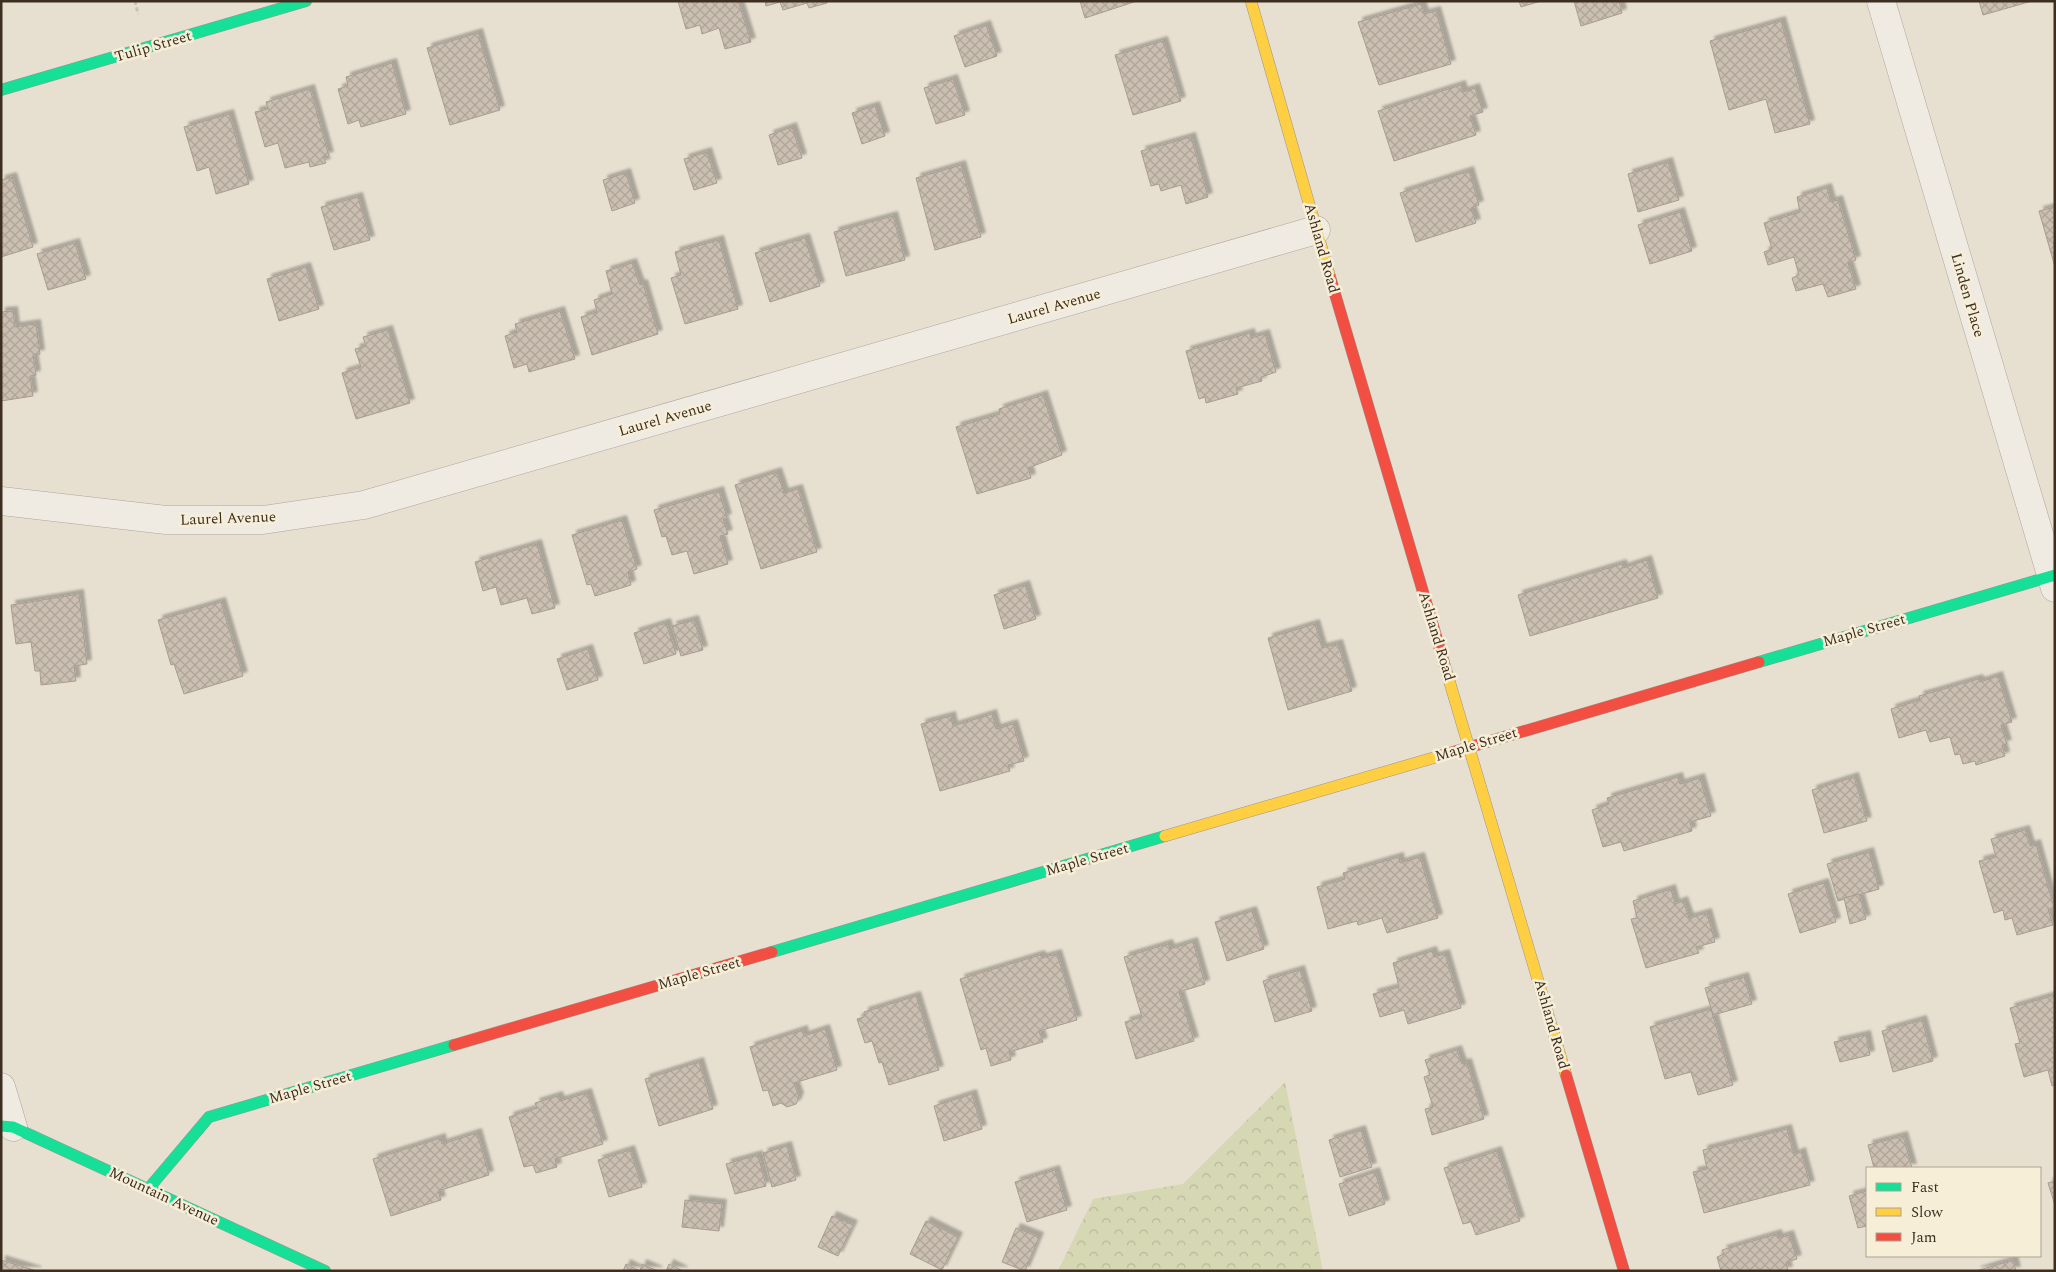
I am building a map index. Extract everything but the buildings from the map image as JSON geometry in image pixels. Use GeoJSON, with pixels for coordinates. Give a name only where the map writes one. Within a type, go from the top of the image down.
{"type":"FeatureCollection","features":[{"type":"Feature","properties":{"kind":"street","name":"Tulip Street"},"geometry":{"type":"LineString","coordinates":[[1,90],[306,1]]}},
{"type":"Feature","properties":{"kind":"street","name":"Ashland Road"},"geometry":{"type":"LineString","coordinates":[[1251,1],[1316,230],[1470,745],[1624,1271]]}},
{"type":"Feature","properties":{"kind":"street","name":"Linden Place"},"geometry":{"type":"LineString","coordinates":[[1881,1],[2054,580]]}},
{"type":"Feature","properties":{"kind":"street","name":"Laurel Avenue"},"geometry":{"type":"LineString","coordinates":[[1,501],[166,520],[263,520],[364,505],[1316,230]]}},
{"type":"Feature","properties":{"kind":"street","name":"Maple Street"},"geometry":{"type":"LineString","coordinates":[[149,1188],[209,1117],[1410,765],[1470,745],[2054,580]]}},
{"type":"Feature","properties":{"kind":"street"},"geometry":{"type":"LineString","coordinates":[[1,1087],[7,1126]]}},
{"type":"Feature","properties":{"kind":"street","name":"Mountain Avenue"},"geometry":{"type":"LineString","coordinates":[[7,1126],[149,1188],[325,1271]]}},
{"type":"Feature","properties":{"kind":"path"},"geometry":{"type":"LineString","coordinates":[[134,1],[138,14]]}},
{"type":"Feature","properties":{"kind":"green space"},"geometry":{"type":"Polygon","coordinates":[[[1285,1082],[1323,1271],[1058,1271],[1093,1199],[1183,1184],[1285,1082]]]}},
{"type":"Feature","properties":{"kind":"traffic: fast"},"geometry":{"type":"LineString","coordinates":[[1,90],[306,1]]}},
{"type":"Feature","properties":{"kind":"traffic: fast"},"geometry":{"type":"LineString","coordinates":[[1759,662],[2055,575]]}},
{"type":"Feature","properties":{"kind":"traffic: fast"},"geometry":{"type":"LineString","coordinates":[[772,952],[1165,836]]}},
{"type":"Feature","properties":{"kind":"traffic: fast"},"geometry":{"type":"LineString","coordinates":[[149,1188],[209,1117],[454,1045]]}},
{"type":"Feature","properties":{"kind":"traffic: fast"},"geometry":{"type":"LineString","coordinates":[[1,1126],[13,1127],[325,1271]]}},
{"type":"Feature","properties":{"kind":"traffic: slow"},"geometry":{"type":"LineString","coordinates":[[1251,1],[1330,277]]}},
{"type":"Feature","properties":{"kind":"traffic: slow"},"geometry":{"type":"LineString","coordinates":[[1444,663],[1566,1075]]}},
{"type":"Feature","properties":{"kind":"traffic: slow"},"geometry":{"type":"LineString","coordinates":[[1165,836],[1443,755]]}},
{"type":"Feature","properties":{"kind":"traffic: jam"},"geometry":{"type":"LineString","coordinates":[[1330,277],[1444,663]]}},
{"type":"Feature","properties":{"kind":"traffic: jam"},"geometry":{"type":"LineString","coordinates":[[1443,755],[1759,662]]}},
{"type":"Feature","properties":{"kind":"traffic: jam"},"geometry":{"type":"LineString","coordinates":[[454,1045],[772,952]]}},
{"type":"Feature","properties":{"kind":"traffic: jam"},"geometry":{"type":"LineString","coordinates":[[1566,1075],[1624,1271]]}}]}
